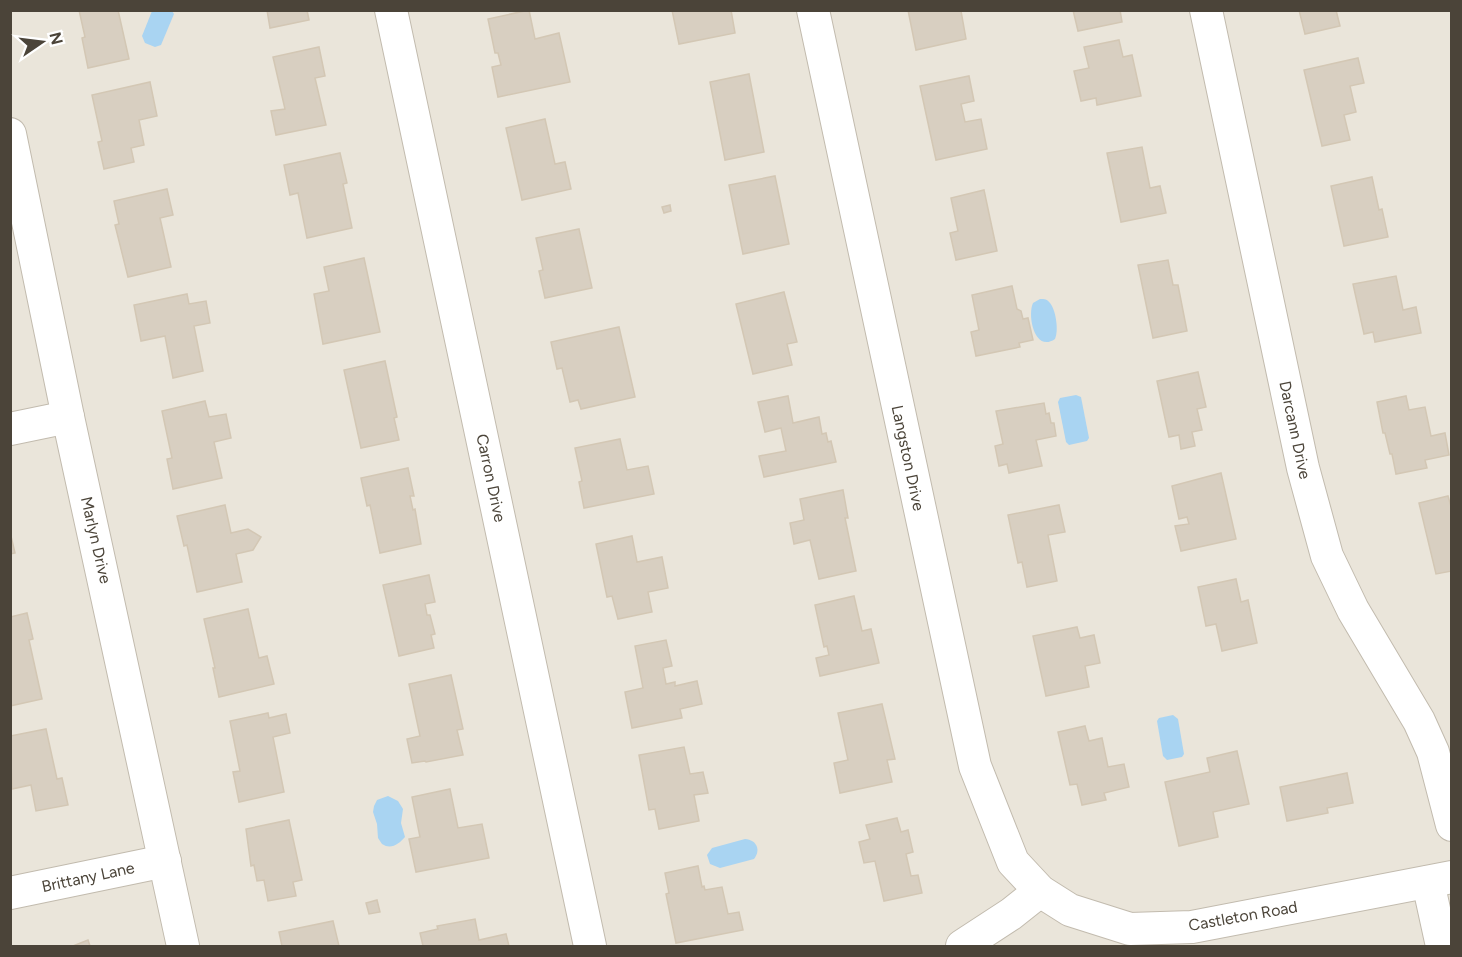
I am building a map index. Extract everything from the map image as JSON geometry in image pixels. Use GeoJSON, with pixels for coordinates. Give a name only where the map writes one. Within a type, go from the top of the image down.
{"type":"FeatureCollection","features":[{"type":"Feature","properties":{"kind":"street","name":"Carron Drive"},"geometry":{"type":"LineString","coordinates":[[391,10],[590,946]]}},
{"type":"Feature","properties":{"kind":"street","name":"Langston Drive"},"geometry":{"type":"LineString","coordinates":[[813,10],[975,766],[1014,862],[1040,891]]}},
{"type":"Feature","properties":{"kind":"street","name":"Darcann Drive"},"geometry":{"type":"LineString","coordinates":[[1206,10],[1303,468],[1327,556],[1353,610],[1419,721],[1433,752],[1452,825]]}},
{"type":"Feature","properties":{"kind":"street","name":"Marlyn Drive"},"geometry":{"type":"LineString","coordinates":[[10,134],[68,417],[183,946]]}},
{"type":"Feature","properties":{"kind":"street"},"geometry":{"type":"LineString","coordinates":[[10,429],[68,417]]}},
{"type":"Feature","properties":{"kind":"street","name":"Brittany Lane"},"geometry":{"type":"LineString","coordinates":[[10,892],[165,861]]}},
{"type":"Feature","properties":{"kind":"street","name":"Castleton Road"},"geometry":{"type":"LineString","coordinates":[[1040,891],[1070,910],[1130,929],[1192,927],[1440,879]]}},
{"type":"Feature","properties":{"kind":"street"},"geometry":{"type":"LineString","coordinates":[[1440,879],[1442,946]]}},
{"type":"Feature","properties":{"kind":"street"},"geometry":{"type":"LineString","coordinates":[[962,946],[1011,914],[1040,891]]}},
{"type":"Feature","properties":{"kind":"shaded area"},"geometry":{"type":"Polygon","coordinates":[[[11,11],[1451,11],[1451,946],[11,946],[11,11]]]}},
{"type":"Feature","properties":{"kind":"water"},"geometry":{"type":"Polygon","coordinates":[[[152,11],[172,11],[174,14],[161,45],[155,47],[145,43],[142,36],[152,11]]]}},
{"type":"Feature","properties":{"kind":"water"},"geometry":{"type":"Polygon","coordinates":[[[1040,299],[1049,302],[1055,315],[1057,326],[1055,339],[1048,342],[1038,337],[1032,324],[1031,309],[1033,303],[1040,299]]]}},
{"type":"Feature","properties":{"kind":"water"},"geometry":{"type":"Polygon","coordinates":[[[1076,395],[1081,397],[1089,438],[1087,441],[1069,445],[1066,442],[1058,402],[1060,398],[1076,395]]]}},
{"type":"Feature","properties":{"kind":"water"},"geometry":{"type":"Polygon","coordinates":[[[1173,715],[1178,719],[1184,754],[1182,757],[1167,760],[1163,756],[1157,721],[1159,718],[1173,715]]]}},
{"type":"Feature","properties":{"kind":"water"},"geometry":{"type":"Polygon","coordinates":[[[388,796],[398,801],[403,809],[401,823],[405,837],[392,846],[382,844],[378,838],[373,812],[377,800],[388,796]]]}},
{"type":"Feature","properties":{"kind":"water"},"geometry":{"type":"Polygon","coordinates":[[[745,839],[757,846],[754,859],[720,868],[710,864],[707,855],[712,848],[745,839]]]}},
{"type":"Feature","properties":{"kind":"building"},"geometry":{"type":"Polygon","coordinates":[[[79,10],[118,10],[129,59],[88,68],[79,10]]]}},
{"type":"Feature","properties":{"kind":"building"},"geometry":{"type":"Polygon","coordinates":[[[267,10],[307,10],[309,20],[270,28],[267,10]]]}},
{"type":"Feature","properties":{"kind":"building"},"geometry":{"type":"Polygon","coordinates":[[[529,10],[535,39],[559,33],[570,82],[498,97],[492,67],[501,65],[498,53],[495,53],[488,19],[529,10]]]}},
{"type":"Feature","properties":{"kind":"building"},"geometry":{"type":"Polygon","coordinates":[[[672,10],[731,10],[735,33],[679,44],[672,10]]]}},
{"type":"Feature","properties":{"kind":"building"},"geometry":{"type":"Polygon","coordinates":[[[908,10],[961,11],[966,39],[916,50],[908,10]]]}},
{"type":"Feature","properties":{"kind":"building"},"geometry":{"type":"Polygon","coordinates":[[[1073,10],[1120,10],[1122,22],[1078,31],[1073,10]]]}},
{"type":"Feature","properties":{"kind":"building"},"geometry":{"type":"Polygon","coordinates":[[[1299,10],[1336,10],[1340,26],[1305,34],[1299,10]]]}},
{"type":"Feature","properties":{"kind":"building"},"geometry":{"type":"Polygon","coordinates":[[[1119,40],[1123,57],[1132,55],[1141,96],[1097,105],[1096,98],[1081,101],[1074,71],[1089,68],[1084,47],[1119,40]]]}},
{"type":"Feature","properties":{"kind":"building"},"geometry":{"type":"Polygon","coordinates":[[[319,47],[325,76],[315,78],[326,125],[276,135],[271,111],[285,109],[273,57],[319,47]]]}},
{"type":"Feature","properties":{"kind":"building"},"geometry":{"type":"Polygon","coordinates":[[[1358,58],[1364,83],[1350,86],[1356,112],[1344,115],[1350,140],[1322,146],[1304,70],[1358,58]]]}},
{"type":"Feature","properties":{"kind":"building"},"geometry":{"type":"Polygon","coordinates":[[[749,74],[764,152],[725,160],[710,82],[749,74]]]}},
{"type":"Feature","properties":{"kind":"building"},"geometry":{"type":"Polygon","coordinates":[[[969,76],[974,101],[961,104],[965,122],[981,119],[987,149],[936,160],[920,86],[969,76]]]}},
{"type":"Feature","properties":{"kind":"building"},"geometry":{"type":"Polygon","coordinates":[[[150,82],[157,116],[139,120],[144,145],[131,148],[134,162],[104,169],[98,142],[102,141],[92,95],[150,82]]]}},
{"type":"Feature","properties":{"kind":"building"},"geometry":{"type":"Polygon","coordinates":[[[545,119],[555,164],[565,162],[571,189],[522,200],[506,128],[545,119]]]}},
{"type":"Feature","properties":{"kind":"building"},"geometry":{"type":"Polygon","coordinates":[[[1142,147],[1150,188],[1160,186],[1166,213],[1121,222],[1107,153],[1142,147]]]}},
{"type":"Feature","properties":{"kind":"building"},"geometry":{"type":"Polygon","coordinates":[[[340,153],[347,183],[343,184],[352,228],[307,238],[298,193],[290,195],[284,165],[340,153]]]}},
{"type":"Feature","properties":{"kind":"building"},"geometry":{"type":"Polygon","coordinates":[[[775,176],[789,244],[743,254],[729,185],[775,176]]]}},
{"type":"Feature","properties":{"kind":"building"},"geometry":{"type":"Polygon","coordinates":[[[1372,177],[1388,237],[1344,246],[1331,186],[1372,177]]]}},
{"type":"Feature","properties":{"kind":"building"},"geometry":{"type":"Polygon","coordinates":[[[167,189],[173,215],[160,218],[171,267],[128,277],[115,225],[119,224],[114,201],[167,189]]]}},
{"type":"Feature","properties":{"kind":"building"},"geometry":{"type":"Polygon","coordinates":[[[984,190],[997,251],[956,260],[950,233],[958,231],[951,198],[984,190]]]}},
{"type":"Feature","properties":{"kind":"building"},"geometry":{"type":"Polygon","coordinates":[[[670,205],[671,211],[664,213],[662,207],[670,205]]]}},
{"type":"Feature","properties":{"kind":"building"},"geometry":{"type":"Polygon","coordinates":[[[579,229],[592,288],[545,298],[539,271],[543,270],[536,238],[579,229]]]}},
{"type":"Feature","properties":{"kind":"building"},"geometry":{"type":"Polygon","coordinates":[[[364,258],[380,332],[323,344],[314,294],[329,291],[324,267],[364,258]]]}},
{"type":"Feature","properties":{"kind":"building"},"geometry":{"type":"Polygon","coordinates":[[[1168,260],[1173,285],[1178,285],[1187,331],[1153,338],[1138,265],[1168,260]]]}},
{"type":"Feature","properties":{"kind":"building"},"geometry":{"type":"Polygon","coordinates":[[[1396,276],[1403,310],[1416,307],[1421,333],[1375,342],[1373,332],[1364,334],[1353,284],[1396,276]]]}},
{"type":"Feature","properties":{"kind":"building"},"geometry":{"type":"Polygon","coordinates":[[[1012,286],[1017,309],[1021,311],[1023,319],[1028,318],[1033,340],[1019,343],[1020,347],[976,356],[971,332],[979,330],[972,295],[1012,286]]]}},
{"type":"Feature","properties":{"kind":"building"},"geometry":{"type":"Polygon","coordinates":[[[784,292],[797,342],[787,344],[792,365],[753,374],[736,304],[784,292]]]}},
{"type":"Feature","properties":{"kind":"building"},"geometry":{"type":"Polygon","coordinates":[[[187,294],[189,304],[206,301],[210,323],[194,326],[203,371],[173,378],[165,336],[141,341],[134,305],[187,294]]]}},
{"type":"Feature","properties":{"kind":"building"},"geometry":{"type":"Polygon","coordinates":[[[619,327],[635,397],[581,409],[578,400],[570,402],[562,368],[557,369],[551,342],[619,327]]]}},
{"type":"Feature","properties":{"kind":"building"},"geometry":{"type":"Polygon","coordinates":[[[385,361],[397,417],[394,418],[399,440],[361,448],[344,370],[385,361]]]}},
{"type":"Feature","properties":{"kind":"building"},"geometry":{"type":"Polygon","coordinates":[[[1198,372],[1206,407],[1197,409],[1202,430],[1192,432],[1195,446],[1181,449],[1179,435],[1169,437],[1157,381],[1198,372]]]}},
{"type":"Feature","properties":{"kind":"building"},"geometry":{"type":"Polygon","coordinates":[[[788,396],[793,423],[819,417],[822,434],[826,433],[828,442],[831,441],[836,462],[764,477],[759,456],[786,451],[781,428],[765,432],[758,402],[788,396]]]}},
{"type":"Feature","properties":{"kind":"building"},"geometry":{"type":"Polygon","coordinates":[[[1406,396],[1409,410],[1425,407],[1431,436],[1445,433],[1449,455],[1425,460],[1427,468],[1396,474],[1392,454],[1390,454],[1385,433],[1383,433],[1377,402],[1406,396]]]}},
{"type":"Feature","properties":{"kind":"building"},"geometry":{"type":"Polygon","coordinates":[[[205,401],[209,417],[226,414],[231,438],[214,442],[222,478],[173,489],[167,459],[172,458],[162,411],[205,401]]]}},
{"type":"Feature","properties":{"kind":"building"},"geometry":{"type":"Polygon","coordinates":[[[1044,403],[1046,414],[1049,413],[1051,423],[1054,423],[1056,436],[1036,440],[1042,466],[1009,473],[1007,464],[999,466],[995,446],[1003,444],[996,411],[1044,403]]]}},
{"type":"Feature","properties":{"kind":"building"},"geometry":{"type":"Polygon","coordinates":[[[620,439],[627,470],[648,466],[654,494],[584,508],[579,482],[582,481],[575,448],[620,439]]]}},
{"type":"Feature","properties":{"kind":"building"},"geometry":{"type":"Polygon","coordinates":[[[408,468],[414,496],[410,496],[413,510],[415,509],[421,544],[380,553],[370,505],[367,506],[361,478],[408,468]]]}},
{"type":"Feature","properties":{"kind":"building"},"geometry":{"type":"Polygon","coordinates":[[[1221,473],[1236,539],[1181,551],[1175,526],[1189,524],[1187,517],[1179,519],[1172,486],[1221,473]]]}},
{"type":"Feature","properties":{"kind":"building"},"geometry":{"type":"Polygon","coordinates":[[[843,490],[848,518],[845,518],[856,571],[819,579],[810,540],[794,544],[790,523],[804,520],[800,499],[843,490]]]}},
{"type":"Feature","properties":{"kind":"building"},"geometry":{"type":"Polygon","coordinates":[[[1448,496],[1452,510],[1452,571],[1436,574],[1419,503],[1448,496]]]}},
{"type":"Feature","properties":{"kind":"building"},"geometry":{"type":"Polygon","coordinates":[[[225,505],[231,533],[248,529],[261,537],[253,550],[236,554],[242,582],[197,592],[187,545],[184,546],[177,516],[225,505]]]}},
{"type":"Feature","properties":{"kind":"building"},"geometry":{"type":"Polygon","coordinates":[[[1059,505],[1065,532],[1048,535],[1057,581],[1027,587],[1022,562],[1018,563],[1008,515],[1059,505]]]}},
{"type":"Feature","properties":{"kind":"building"},"geometry":{"type":"Polygon","coordinates":[[[10,532],[15,553],[10,554],[10,532]]]}},
{"type":"Feature","properties":{"kind":"building"},"geometry":{"type":"Polygon","coordinates":[[[632,536],[637,562],[662,557],[668,588],[648,592],[652,612],[618,619],[612,596],[607,597],[596,544],[632,536]]]}},
{"type":"Feature","properties":{"kind":"building"},"geometry":{"type":"Polygon","coordinates":[[[429,575],[435,602],[425,604],[435,634],[431,635],[434,648],[399,656],[383,585],[429,575]]]}},
{"type":"Feature","properties":{"kind":"building"},"geometry":{"type":"Polygon","coordinates":[[[1236,579],[1241,602],[1248,600],[1257,643],[1222,651],[1216,624],[1206,626],[1198,587],[1236,579]]]}},
{"type":"Feature","properties":{"kind":"building"},"geometry":{"type":"Polygon","coordinates":[[[854,596],[862,631],[871,629],[879,663],[820,676],[816,658],[829,655],[827,646],[824,647],[815,605],[854,596]]]}},
{"type":"Feature","properties":{"kind":"building"},"geometry":{"type":"Polygon","coordinates":[[[248,609],[259,658],[267,656],[274,684],[219,697],[204,619],[248,609]]]}},
{"type":"Feature","properties":{"kind":"building"},"geometry":{"type":"Polygon","coordinates":[[[27,613],[33,639],[29,640],[42,699],[10,706],[10,617],[27,613]]]}},
{"type":"Feature","properties":{"kind":"building"},"geometry":{"type":"Polygon","coordinates":[[[1077,627],[1080,638],[1094,635],[1100,663],[1085,666],[1089,687],[1046,696],[1033,636],[1077,627]]]}},
{"type":"Feature","properties":{"kind":"building"},"geometry":{"type":"Polygon","coordinates":[[[666,640],[672,666],[663,668],[666,684],[675,682],[675,686],[697,681],[702,704],[680,709],[682,718],[632,728],[625,692],[643,688],[635,646],[666,640]]]}},
{"type":"Feature","properties":{"kind":"building"},"geometry":{"type":"Polygon","coordinates":[[[451,675],[463,729],[457,730],[463,755],[412,763],[407,739],[420,736],[409,684],[451,675]]]}},
{"type":"Feature","properties":{"kind":"building"},"geometry":{"type":"Polygon","coordinates":[[[882,704],[895,759],[887,760],[892,782],[840,793],[834,763],[848,760],[838,713],[882,704]]]}},
{"type":"Feature","properties":{"kind":"building"},"geometry":{"type":"Polygon","coordinates":[[[268,713],[269,718],[286,714],[290,733],[273,737],[284,792],[239,802],[233,772],[240,771],[230,721],[268,713]]]}},
{"type":"Feature","properties":{"kind":"building"},"geometry":{"type":"Polygon","coordinates":[[[1085,726],[1089,741],[1102,738],[1108,767],[1124,764],[1129,787],[1104,793],[1106,800],[1082,805],[1077,784],[1070,785],[1058,732],[1085,726]]]}},
{"type":"Feature","properties":{"kind":"building"},"geometry":{"type":"Polygon","coordinates":[[[46,729],[57,779],[62,778],[68,805],[36,811],[31,785],[12,789],[10,736],[46,729]]]}},
{"type":"Feature","properties":{"kind":"building"},"geometry":{"type":"Polygon","coordinates":[[[684,747],[690,774],[703,772],[708,793],[694,795],[699,821],[659,829],[655,809],[649,810],[639,755],[684,747]]]}},
{"type":"Feature","properties":{"kind":"building"},"geometry":{"type":"Polygon","coordinates":[[[1237,751],[1249,804],[1213,812],[1218,837],[1179,846],[1165,782],[1210,772],[1207,758],[1237,751]]]}},
{"type":"Feature","properties":{"kind":"building"},"geometry":{"type":"Polygon","coordinates":[[[1347,773],[1353,803],[1327,808],[1328,813],[1287,821],[1280,787],[1347,773]]]}},
{"type":"Feature","properties":{"kind":"building"},"geometry":{"type":"Polygon","coordinates":[[[450,789],[458,828],[482,824],[489,858],[416,872],[409,839],[420,837],[412,797],[450,789]]]}},
{"type":"Feature","properties":{"kind":"building"},"geometry":{"type":"Polygon","coordinates":[[[897,818],[901,832],[908,830],[913,852],[906,854],[911,876],[918,875],[922,893],[884,901],[875,861],[864,863],[859,842],[870,839],[866,825],[897,818]]]}},
{"type":"Feature","properties":{"kind":"building"},"geometry":{"type":"Polygon","coordinates":[[[289,820],[302,880],[293,882],[296,896],[268,901],[264,880],[257,881],[254,865],[251,866],[246,829],[289,820]]]}},
{"type":"Feature","properties":{"kind":"building"},"geometry":{"type":"Polygon","coordinates":[[[698,866],[702,887],[704,886],[705,890],[722,887],[728,914],[739,912],[743,930],[676,943],[666,894],[669,893],[665,873],[698,866]]]}},
{"type":"Feature","properties":{"kind":"building"},"geometry":{"type":"Polygon","coordinates":[[[377,900],[380,912],[369,914],[366,903],[377,900]]]}},
{"type":"Feature","properties":{"kind":"building"},"geometry":{"type":"Polygon","coordinates":[[[475,919],[479,940],[506,934],[509,946],[423,946],[420,933],[438,929],[437,926],[475,919]]]}},
{"type":"Feature","properties":{"kind":"building"},"geometry":{"type":"Polygon","coordinates":[[[333,921],[339,946],[282,946],[279,932],[333,921]]]}},
{"type":"Feature","properties":{"kind":"building"},"geometry":{"type":"Polygon","coordinates":[[[88,940],[90,946],[73,946],[88,940]]]}}]}
